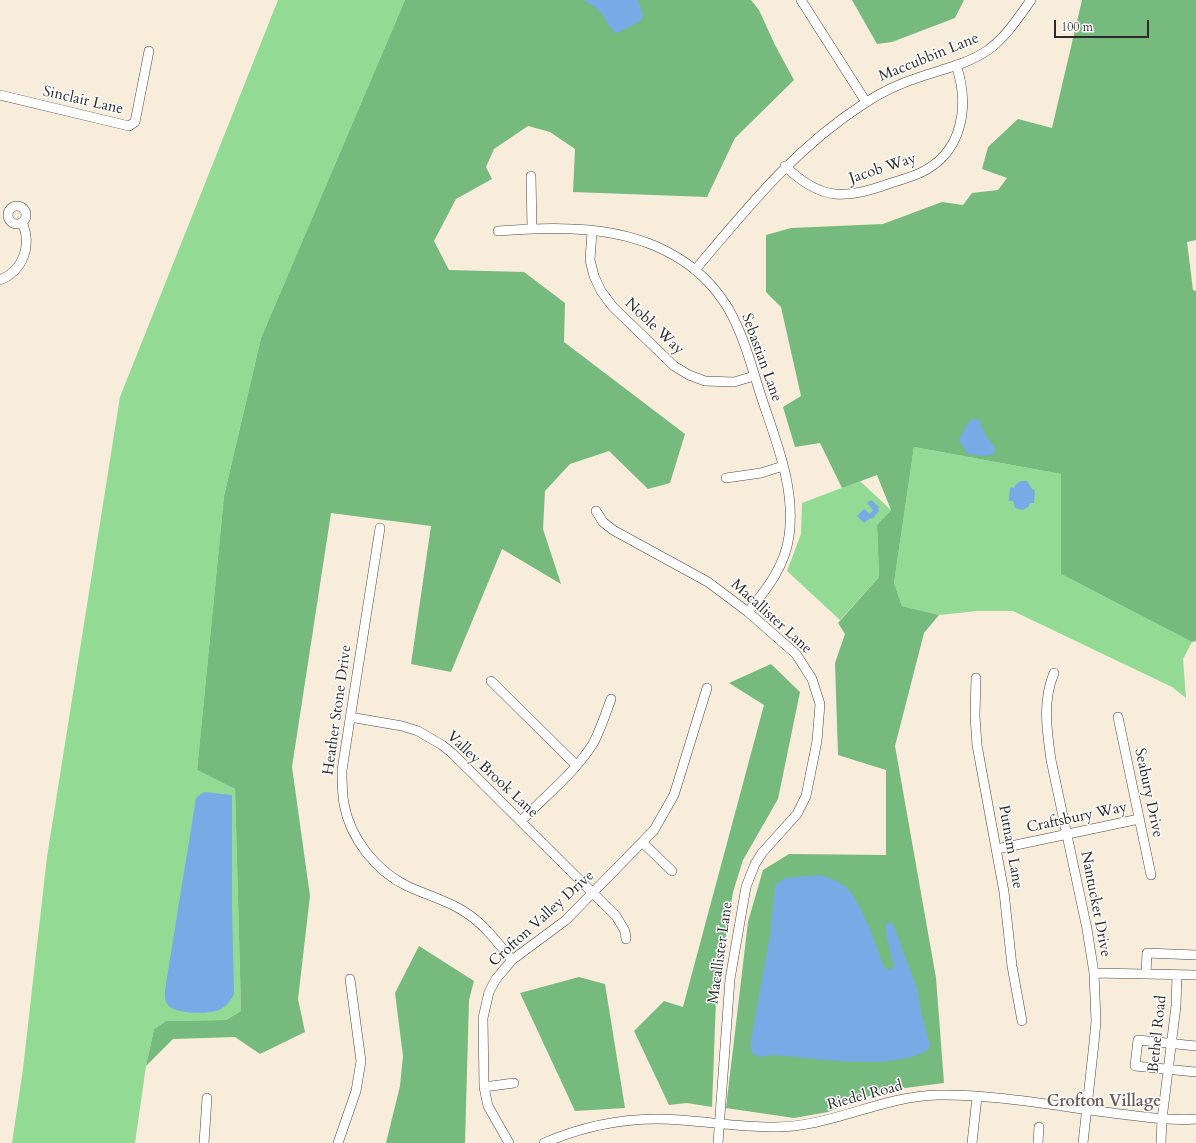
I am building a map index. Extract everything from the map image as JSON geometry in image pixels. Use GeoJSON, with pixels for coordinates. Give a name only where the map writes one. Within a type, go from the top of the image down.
{"type":"FeatureCollection","features":[{"type":"Feature","properties":{"kind":"street"},"geometry":{"type":"LineString","coordinates":[[801,0],[866,102]]}},
{"type":"Feature","properties":{"kind":"street","name":"Maccubbin Lane"},"geometry":{"type":"LineString","coordinates":[[695,270],[764,188],[785,166],[827,129],[866,102],[901,83],[979,56],[995,45],[1009,31],[1031,0]]}},
{"type":"Feature","properties":{"kind":"street","name":"Sinclair Lane"},"geometry":{"type":"LineString","coordinates":[[0,95],[129,126],[135,122],[149,52]]}},
{"type":"Feature","properties":{"kind":"street","name":"Jacob Way"},"geometry":{"type":"LineString","coordinates":[[785,166],[808,185],[826,193],[839,195],[864,192],[925,171],[948,150],[960,127],[964,107],[964,94],[956,65]]}},
{"type":"Feature","properties":{"kind":"street"},"geometry":{"type":"LineString","coordinates":[[531,176],[532,228]]}},
{"type":"Feature","properties":{"kind":"street"},"geometry":{"type":"LineString","coordinates":[[0,280],[21,263],[26,251],[28,237],[22,222]]}},
{"type":"Feature","properties":{"kind":"street","name":"Sebastian Lane"},"geometry":{"type":"LineString","coordinates":[[498,231],[532,228],[568,228],[616,234],[646,242],[675,255],[695,270],[718,294],[734,319],[742,336],[787,478],[791,504],[788,546],[772,582],[748,612]]}},
{"type":"Feature","properties":{"kind":"street","name":"Noble Way"},"geometry":{"type":"LineString","coordinates":[[592,232],[590,260],[600,291],[613,307],[674,366],[689,375],[710,382],[734,382],[754,376]]}},
{"type":"Feature","properties":{"kind":"street"},"geometry":{"type":"LineString","coordinates":[[726,478],[761,473],[783,466]]}},
{"type":"Feature","properties":{"kind":"street","name":"Macallister Lane"},"geometry":{"type":"LineString","coordinates":[[596,511],[603,522],[613,530],[708,582],[748,612],[796,654],[806,667],[817,691],[820,716],[810,785],[803,805],[790,823],[762,853],[746,887],[730,979],[718,1143]]}},
{"type":"Feature","properties":{"kind":"street","name":"Heather Stone Drive"},"geometry":{"type":"LineString","coordinates":[[380,528],[342,770],[344,804],[348,820],[361,845],[378,865],[396,880],[450,904],[476,920],[512,960]]}},
{"type":"Feature","properties":{"kind":"street","name":"Nantucket Drive"},"geometry":{"type":"LineString","coordinates":[[1054,673],[1048,687],[1046,699],[1047,730],[1094,973],[1096,1021],[1083,1143]]}},
{"type":"Feature","properties":{"kind":"street","name":"Putnam Lane"},"geometry":{"type":"LineString","coordinates":[[976,678],[975,716],[977,745],[997,849],[1004,892],[1012,966],[1022,1021]]}},
{"type":"Feature","properties":{"kind":"street"},"geometry":{"type":"LineString","coordinates":[[491,681],[576,766]]}},
{"type":"Feature","properties":{"kind":"street","name":"Crofton Valley Drive"},"geometry":{"type":"LineString","coordinates":[[509,1143],[488,1106],[484,1087],[483,1018],[485,1004],[496,979],[512,960],[556,929],[643,843],[663,817],[674,795],[707,688]]}},
{"type":"Feature","properties":{"kind":"street"},"geometry":{"type":"LineString","coordinates":[[521,821],[576,766],[599,732],[611,699]]}},
{"type":"Feature","properties":{"kind":"street","name":"Valley Brook Lane"},"geometry":{"type":"LineString","coordinates":[[350,717],[402,726],[430,737],[452,753],[621,922],[626,939]]}},
{"type":"Feature","properties":{"kind":"street","name":"Seabury Drive"},"geometry":{"type":"LineString","coordinates":[[1118,718],[1151,875]]}},
{"type":"Feature","properties":{"kind":"street","name":"Craftsbury Way"},"geometry":{"type":"LineString","coordinates":[[997,849],[1139,819]]}},
{"type":"Feature","properties":{"kind":"street"},"geometry":{"type":"LineString","coordinates":[[643,843],[672,871]]}},
{"type":"Feature","properties":{"kind":"street"},"geometry":{"type":"LineString","coordinates":[[1146,974],[1147,953],[1196,955]]}},
{"type":"Feature","properties":{"kind":"street"},"geometry":{"type":"LineString","coordinates":[[1094,973],[1196,976]]}},
{"type":"Feature","properties":{"kind":"street","name":"Bethel Road"},"geometry":{"type":"LineString","coordinates":[[1161,1143],[1162,1119],[1176,1006],[1177,975]]}},
{"type":"Feature","properties":{"kind":"street"},"geometry":{"type":"LineString","coordinates":[[338,1143],[356,1091],[361,1061],[350,979]]}},
{"type":"Feature","properties":{"kind":"street"},"geometry":{"type":"LineString","coordinates":[[1196,1046],[1138,1040],[1135,1066],[1196,1072]]}},
{"type":"Feature","properties":{"kind":"street"},"geometry":{"type":"LineString","coordinates":[[484,1087],[514,1083]]}},
{"type":"Feature","properties":{"kind":"street","name":"Riedel Road"},"geometry":{"type":"LineString","coordinates":[[544,1143],[578,1131],[625,1121],[678,1119],[766,1127],[794,1126],[833,1119],[895,1101],[936,1095],[977,1097],[1162,1119],[1196,1119]]}},
{"type":"Feature","properties":{"kind":"street"},"geometry":{"type":"LineString","coordinates":[[972,1143],[977,1097]]}},
{"type":"Feature","properties":{"kind":"street"},"geometry":{"type":"LineString","coordinates":[[204,1143],[207,1098]]}},
{"type":"Feature","properties":{"kind":"street"},"geometry":{"type":"LineString","coordinates":[[1038,1143],[1039,1127]]}},
{"type":"Feature","properties":{"kind":"green space"},"geometry":{"type":"Polygon","coordinates":[[[278,0],[405,0],[261,338],[224,496],[197,770],[235,789],[241,1011],[226,1020],[166,1021],[154,1029],[146,1066],[135,1143],[12,1143],[23,1069],[47,857],[120,397],[278,0]]]}},
{"type":"Feature","properties":{"kind":"green space"},"geometry":{"type":"Polygon","coordinates":[[[405,0],[751,0],[759,10],[775,45],[794,80],[735,138],[707,197],[573,192],[575,149],[550,132],[528,126],[494,149],[486,167],[492,179],[456,199],[434,241],[449,270],[524,272],[565,303],[564,342],[685,434],[670,483],[648,489],[609,451],[570,464],[545,491],[543,529],[561,584],[502,549],[451,672],[411,664],[431,526],[331,513],[292,767],[310,896],[298,999],[305,1032],[260,1054],[235,1037],[173,1039],[146,1066],[154,1029],[166,1021],[226,1020],[241,1011],[235,789],[197,770],[224,496],[261,338],[405,0]]]}},
{"type":"Feature","properties":{"kind":"green space"},"geometry":{"type":"Polygon","coordinates":[[[852,0],[964,0],[955,18],[892,42],[877,44],[852,0]]]}},
{"type":"Feature","properties":{"kind":"green space"},"geometry":{"type":"Polygon","coordinates":[[[1082,0],[1196,0],[1196,240],[1187,242],[1193,290],[1196,291],[1196,641],[1192,642],[1061,574],[1061,474],[914,447],[894,583],[902,606],[939,615],[924,633],[895,746],[936,978],[944,1083],[882,1091],[828,1112],[794,1118],[726,1108],[748,922],[763,870],[789,854],[886,855],[886,770],[838,755],[835,663],[845,634],[838,623],[879,577],[877,525],[891,510],[877,475],[842,488],[820,443],[795,447],[783,407],[801,396],[781,307],[766,292],[766,235],[791,228],[883,224],[942,202],[963,205],[972,193],[998,190],[1007,178],[982,169],[988,147],[1018,119],[1052,128],[1082,0]]]}},
{"type":"Feature","properties":{"kind":"green space"},"geometry":{"type":"Polygon","coordinates":[[[914,447],[1061,474],[1061,574],[1192,642],[1183,659],[1186,698],[1172,687],[1013,611],[977,611],[939,615],[902,606],[894,583],[914,447]]]}},
{"type":"Feature","properties":{"kind":"green space"},"geometry":{"type":"Polygon","coordinates":[[[860,481],[891,510],[877,525],[879,577],[840,620],[787,571],[801,534],[802,503],[860,481]]]}},
{"type":"Feature","properties":{"kind":"green space"},"geometry":{"type":"Polygon","coordinates":[[[771,664],[800,692],[778,799],[743,860],[733,892],[716,999],[712,1107],[687,1103],[669,1105],[634,1031],[664,1001],[683,1007],[764,705],[729,683],[771,664]]]}},
{"type":"Feature","properties":{"kind":"green space"},"geometry":{"type":"Polygon","coordinates":[[[419,946],[474,981],[469,1000],[465,1143],[386,1143],[400,1086],[403,1056],[395,993],[419,946]]]}},
{"type":"Feature","properties":{"kind":"green space"},"geometry":{"type":"Polygon","coordinates":[[[579,977],[605,984],[625,1108],[575,1111],[520,993],[579,977]]]}},
{"type":"Feature","properties":{"kind":"water"},"geometry":{"type":"Polygon","coordinates":[[[582,0],[638,0],[643,15],[642,20],[618,33],[615,32],[597,8],[582,0]]]}},
{"type":"Feature","properties":{"kind":"water"},"geometry":{"type":"Polygon","coordinates":[[[974,418],[979,420],[985,434],[995,448],[994,454],[985,456],[968,454],[959,441],[963,431],[974,418]]]}},
{"type":"Feature","properties":{"kind":"water"},"geometry":{"type":"Polygon","coordinates":[[[1021,481],[1027,481],[1032,489],[1035,490],[1034,503],[1030,503],[1029,506],[1023,510],[1015,508],[1013,501],[1009,501],[1010,487],[1014,488],[1016,484],[1021,481]]]}},
{"type":"Feature","properties":{"kind":"water"},"geometry":{"type":"Polygon","coordinates":[[[871,500],[879,507],[879,511],[872,519],[870,518],[864,523],[857,516],[864,509],[870,514],[873,510],[867,503],[871,500]]]}},
{"type":"Feature","properties":{"kind":"water"},"geometry":{"type":"Polygon","coordinates":[[[204,792],[232,795],[234,994],[231,1000],[222,1008],[206,1013],[183,1012],[171,1008],[165,999],[165,990],[196,798],[204,792]]]}},
{"type":"Feature","properties":{"kind":"water"},"geometry":{"type":"Polygon","coordinates":[[[821,875],[840,883],[851,893],[863,913],[884,967],[889,970],[894,967],[886,934],[886,924],[890,922],[894,926],[917,989],[930,1045],[927,1051],[911,1057],[872,1062],[852,1062],[773,1055],[760,1057],[753,1054],[751,1050],[751,1040],[770,936],[775,885],[786,878],[821,875]]]}},
{"type":"Feature","properties":{"kind":"district","name":"Crofton Village"},"geometry":{"type":"Point","coordinates":[1104,1102]}}]}
